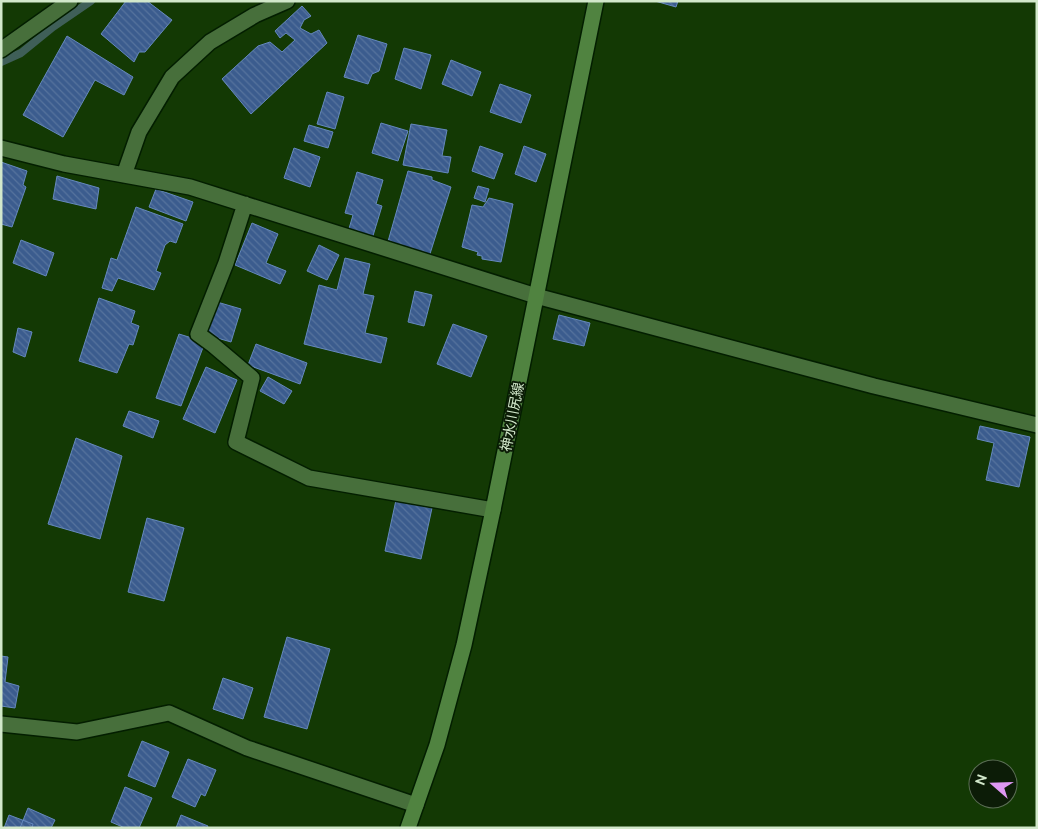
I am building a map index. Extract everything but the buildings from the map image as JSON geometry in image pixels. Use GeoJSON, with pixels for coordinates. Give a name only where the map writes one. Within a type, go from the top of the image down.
{"type":"FeatureCollection","features":[{"type":"Feature","properties":{"kind":"main road","name":"神水川尻線"},"geometry":{"type":"LineString","coordinates":[[408,828],[437,745],[464,645],[596,1]]}},
{"type":"Feature","properties":{"kind":"street"},"geometry":{"type":"LineString","coordinates":[[1,50],[70,1]]}},
{"type":"Feature","properties":{"kind":"street"},"geometry":{"type":"LineString","coordinates":[[124,175],[139,132],[172,77],[210,42],[255,15],[287,1]]}},
{"type":"Feature","properties":{"kind":"street"},"geometry":{"type":"LineString","coordinates":[[1,148],[64,164],[190,187],[536,296],[874,386],[1037,425]]}},
{"type":"Feature","properties":{"kind":"street"},"geometry":{"type":"LineString","coordinates":[[245,204],[226,262],[198,334],[252,378],[236,442],[309,478],[493,510]]}},
{"type":"Feature","properties":{"kind":"street"},"geometry":{"type":"LineString","coordinates":[[1,724],[77,732],[168,713],[247,748],[416,806]]}},
{"type":"Feature","properties":{"kind":"waterway"},"geometry":{"type":"LineString","coordinates":[[1,62],[21,53],[53,27],[91,1]]}}]}
